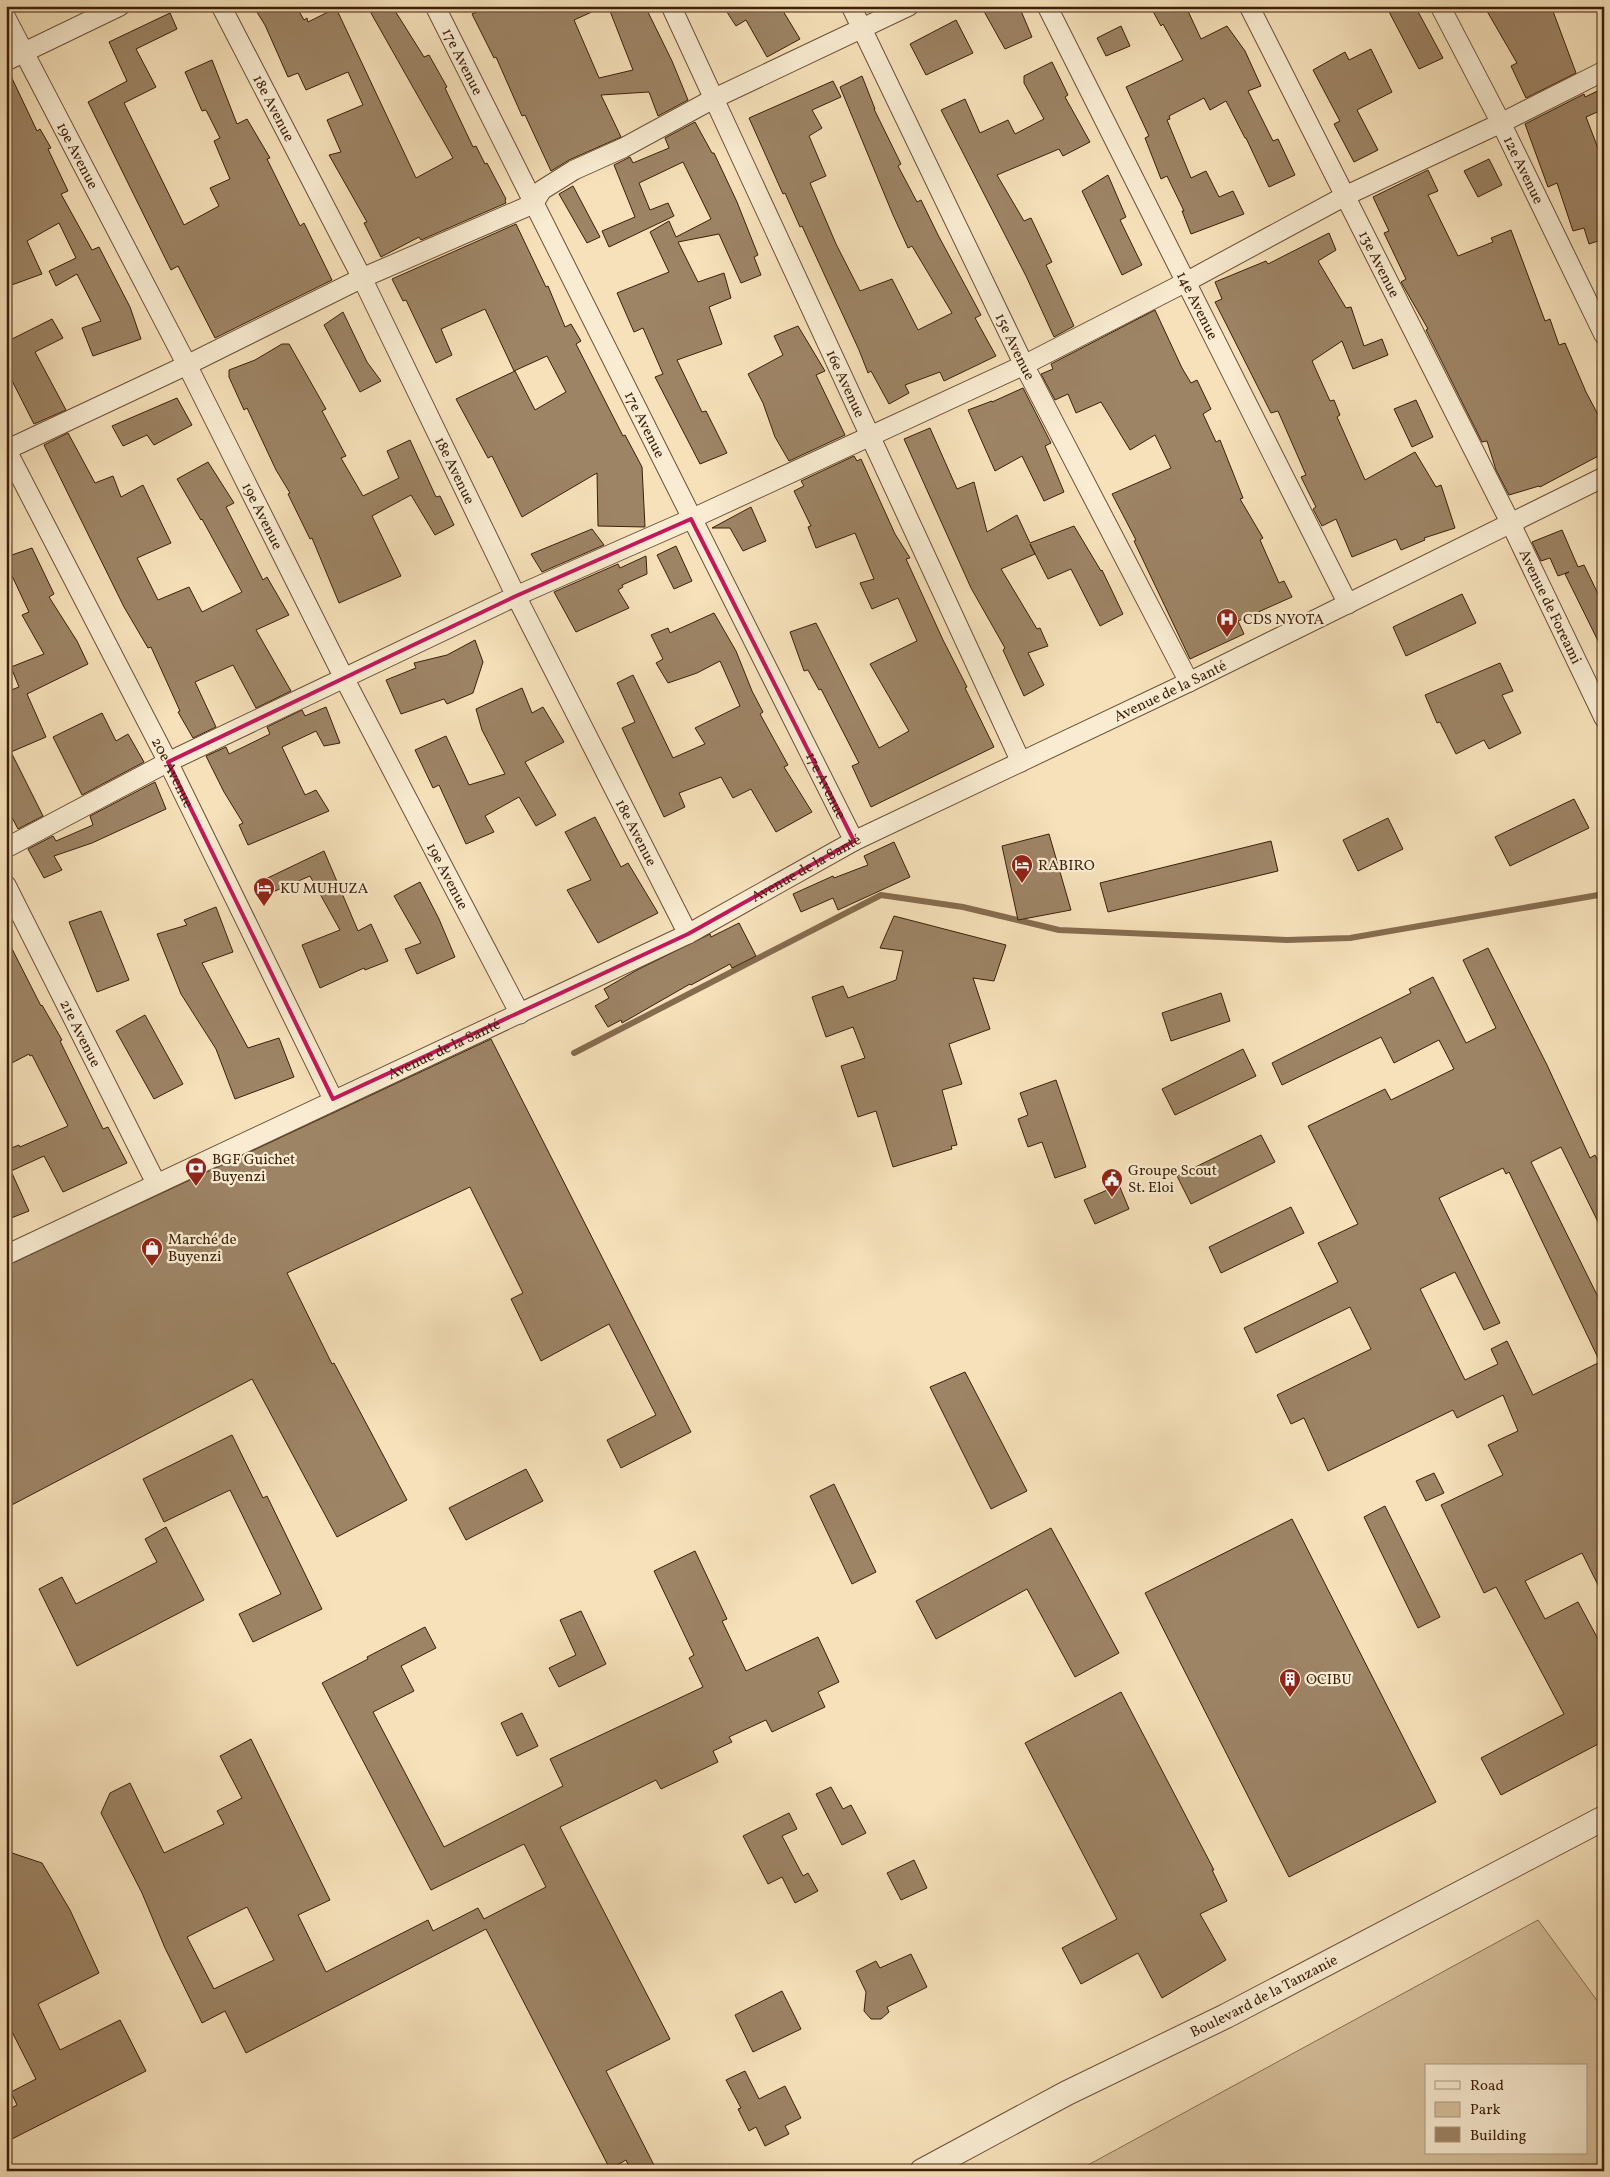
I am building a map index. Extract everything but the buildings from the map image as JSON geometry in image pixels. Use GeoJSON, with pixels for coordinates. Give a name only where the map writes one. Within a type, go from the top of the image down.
{"type":"FeatureCollection","features":[{"type":"Feature","properties":{"kind":"street"},"geometry":{"type":"LineString","coordinates":[[6,61],[120,6]]}},
{"type":"Feature","properties":{"kind":"street","name":"18e Avenue"},"geometry":{"type":"LineString","coordinates":[[221,6],[362,278],[516,596],[688,934]]}},
{"type":"Feature","properties":{"kind":"street","name":"17e Avenue"},"geometry":{"type":"LineString","coordinates":[[435,6],[854,841]]}},
{"type":"Feature","properties":{"kind":"street","name":"16e Avenue"},"geometry":{"type":"LineString","coordinates":[[671,6],[1021,762]]}},
{"type":"Feature","properties":{"kind":"street","name":"15e Avenue"},"geometry":{"type":"LineString","coordinates":[[851,6],[1024,365],[1189,682]]}},
{"type":"Feature","properties":{"kind":"street"},"geometry":{"type":"LineString","coordinates":[[6,449],[188,365],[362,278],[534,204],[542,190],[574,170],[623,148],[715,98],[910,6]]}},
{"type":"Feature","properties":{"kind":"street","name":"14e Avenue"},"geometry":{"type":"LineString","coordinates":[[1047,6],[1348,604]]}},
{"type":"Feature","properties":{"kind":"street","name":"13e Avenue"},"geometry":{"type":"LineString","coordinates":[[1249,6],[1510,522]]}},
{"type":"Feature","properties":{"kind":"street","name":"12e Avenue"},"geometry":{"type":"LineString","coordinates":[[1440,6],[1501,123],[1604,335]]}},
{"type":"Feature","properties":{"kind":"street","name":"19e Avenue"},"geometry":{"type":"LineString","coordinates":[[6,18],[188,365],[344,678],[520,1014]]}},
{"type":"Feature","properties":{"kind":"street"},"geometry":{"type":"LineString","coordinates":[[6,848],[168,762],[516,596],[691,519],[1024,365],[1186,282],[1345,196],[1501,123],[1604,71]]}},
{"type":"Feature","properties":{"kind":"street","name":"20e Avenue"},"geometry":{"type":"LineString","coordinates":[[6,449],[168,762],[333,1099]]}},
{"type":"Feature","properties":{"kind":"street","name":"Avenue de la Santé"},"geometry":{"type":"LineString","coordinates":[[6,1254],[688,934],[854,841],[1189,682],[1604,477]]}},
{"type":"Feature","properties":{"kind":"street","name":"Avenue de Foreami"},"geometry":{"type":"LineString","coordinates":[[1510,522],[1604,718]]}},
{"type":"Feature","properties":{"kind":"street","name":"21e Avenue"},"geometry":{"type":"LineString","coordinates":[[6,885],[156,1182]]}},
{"type":"Feature","properties":{"kind":"street","name":"Boulevard de la Tanzanie"},"geometry":{"type":"LineString","coordinates":[[922,2171],[1067,2093],[1226,2016],[1604,1818]]}},
{"type":"Feature","properties":{"kind":"highlighted area"},"geometry":{"type":"Polygon","coordinates":[[[691,519],[854,841],[688,934],[333,1099],[168,762],[516,596],[691,519]]]}},
{"type":"Feature","properties":{"kind":"green space"},"geometry":{"type":"Polygon","coordinates":[[[1538,1920],[1604,2010],[1604,2171],[1077,2171],[1538,1920]]]}},
{"type":"Feature","properties":{"kind":"waterway"},"geometry":{"type":"LineString","coordinates":[[574,1053],[881,895],[963,907],[1059,930],[1287,940],[1350,938],[1604,894]]}},
{"type":"Feature","properties":{"kind":"place","name":"CDS NYOTA"},"geometry":{"type":"Point","coordinates":[1227,638]}},
{"type":"Feature","properties":{"kind":"place","name":"RABIRO"},"geometry":{"type":"Point","coordinates":[1022,884]}},
{"type":"Feature","properties":{"kind":"place","name":"KU MUHUZA"},"geometry":{"type":"Point","coordinates":[264,907]}},
{"type":"Feature","properties":{"kind":"place","name":"BGF Guichet Buyenzi"},"geometry":{"type":"Point","coordinates":[196,1187]}},
{"type":"Feature","properties":{"kind":"place","name":"Groupe Scout St. Eloi"},"geometry":{"type":"Point","coordinates":[1112,1198]}},
{"type":"Feature","properties":{"kind":"place","name":"Marché de Buyenzi"},"geometry":{"type":"Point","coordinates":[152,1267]}},
{"type":"Feature","properties":{"kind":"place","name":"OCIBU"},"geometry":{"type":"Point","coordinates":[1290,1698]}}]}
